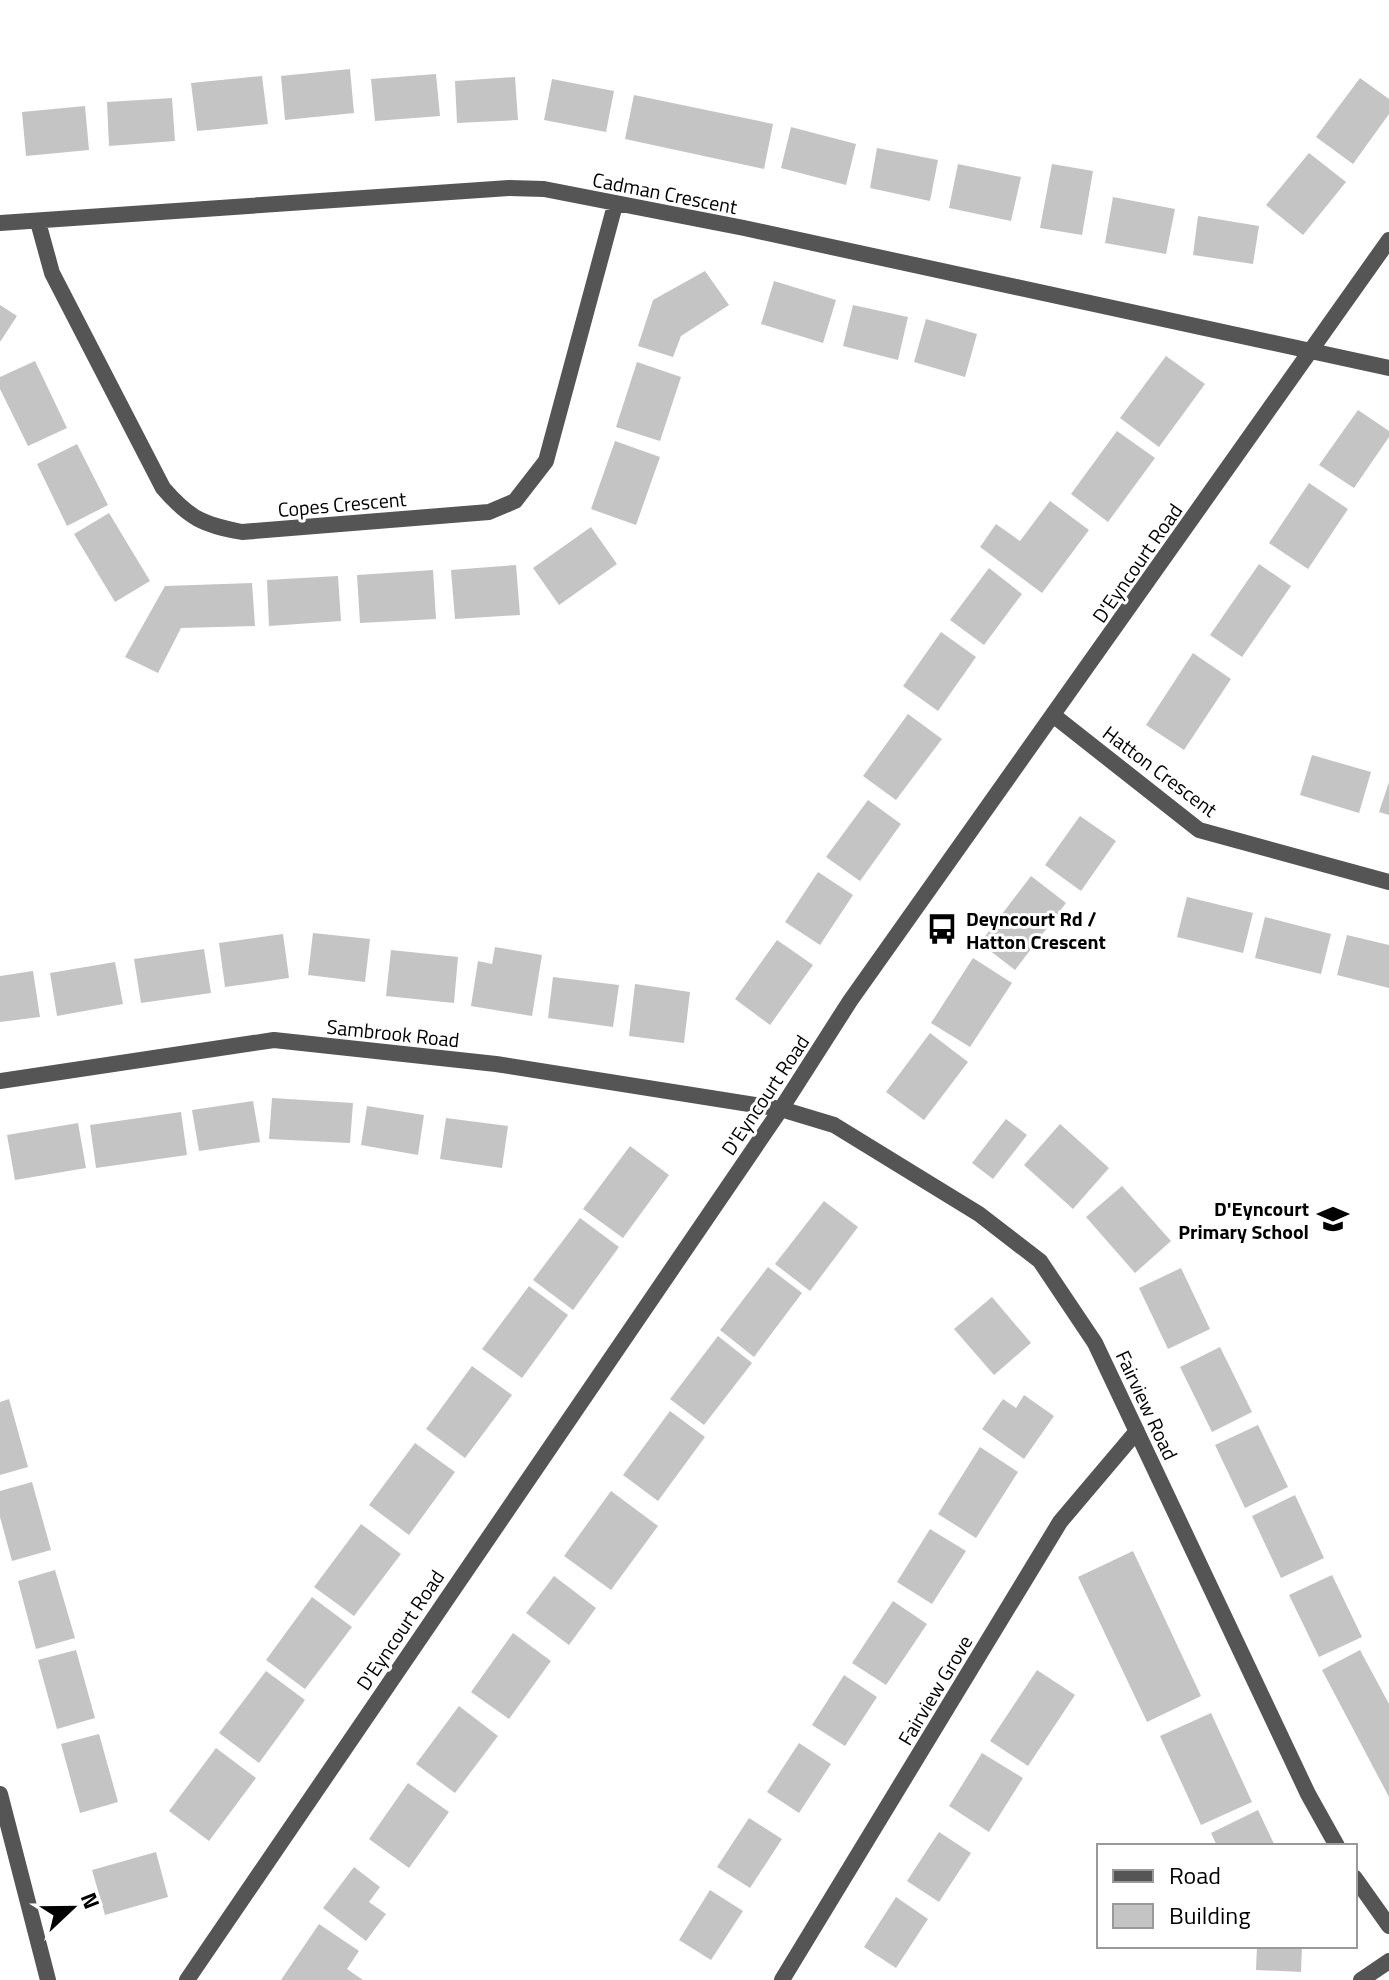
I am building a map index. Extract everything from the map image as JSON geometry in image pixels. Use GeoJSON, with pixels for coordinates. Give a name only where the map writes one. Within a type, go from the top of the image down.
{"type":"FeatureCollection","features":[{"type":"Feature","properties":{"kind":"street","name":"Cadman Crescent"},"geometry":{"type":"LineString","coordinates":[[0,223],[509,188],[544,189],[744,228],[1311,353]]}},
{"type":"Feature","properties":{"kind":"street","name":"Copes Crescent"},"geometry":{"type":"LineString","coordinates":[[38,222],[52,273],[163,488],[184,511],[209,526],[242,532],[489,512],[515,501],[546,461],[615,205]]}},
{"type":"Feature","properties":{"kind":"street","name":"D'Eyncourt Road"},"geometry":{"type":"LineString","coordinates":[[187,1980],[781,1109],[850,1001],[1389,240]]}},
{"type":"Feature","properties":{"kind":"street"},"geometry":{"type":"LineString","coordinates":[[1311,353],[1389,368]]}},
{"type":"Feature","properties":{"kind":"street","name":"Hatton Crescent"},"geometry":{"type":"LineString","coordinates":[[1053,715],[1199,830],[1389,882]]}},
{"type":"Feature","properties":{"kind":"street","name":"Sambrook Road"},"geometry":{"type":"LineString","coordinates":[[0,1081],[274,1040],[496,1064],[781,1109]]}},
{"type":"Feature","properties":{"kind":"street","name":"Fairview Road"},"geometry":{"type":"LineString","coordinates":[[781,1109],[834,1125],[979,1214],[1040,1261],[1095,1343],[1308,1794],[1336,1844]]}},
{"type":"Feature","properties":{"kind":"street","name":"Fairview Grove"},"geometry":{"type":"LineString","coordinates":[[782,1980],[1060,1522],[1137,1431]]}},
{"type":"Feature","properties":{"kind":"street"},"geometry":{"type":"LineString","coordinates":[[0,1794],[48,1980]]}},
{"type":"Feature","properties":{"kind":"street"},"geometry":{"type":"LineString","coordinates":[[1357,1881],[1389,1926]]}},
{"type":"Feature","properties":{"kind":"street"},"geometry":{"type":"LineString","coordinates":[[1361,1980],[1389,1961]]}},
{"type":"Feature","properties":{"kind":"building"},"geometry":{"type":"Polygon","coordinates":[[[350,69],[354,113],[285,120],[281,76],[350,69]]]}},
{"type":"Feature","properties":{"kind":"building"},"geometry":{"type":"Polygon","coordinates":[[[436,74],[440,116],[375,121],[371,79],[436,74]]]}},
{"type":"Feature","properties":{"kind":"building"},"geometry":{"type":"Polygon","coordinates":[[[262,76],[268,124],[197,131],[191,83],[262,76]]]}},
{"type":"Feature","properties":{"kind":"building"},"geometry":{"type":"Polygon","coordinates":[[[515,77],[518,120],[457,123],[455,81],[515,77]]]}},
{"type":"Feature","properties":{"kind":"building"},"geometry":{"type":"Polygon","coordinates":[[[1360,78],[1389,99],[1389,114],[1353,164],[1316,137],[1360,78]]]}},
{"type":"Feature","properties":{"kind":"building"},"geometry":{"type":"Polygon","coordinates":[[[552,79],[614,91],[606,132],[544,120],[552,79]]]}},
{"type":"Feature","properties":{"kind":"building"},"geometry":{"type":"Polygon","coordinates":[[[634,95],[773,124],[764,169],[625,139],[634,95]]]}},
{"type":"Feature","properties":{"kind":"building"},"geometry":{"type":"Polygon","coordinates":[[[172,98],[175,141],[109,146],[107,102],[172,98]]]}},
{"type":"Feature","properties":{"kind":"building"},"geometry":{"type":"Polygon","coordinates":[[[85,106],[89,150],[26,156],[22,112],[85,106]]]}},
{"type":"Feature","properties":{"kind":"building"},"geometry":{"type":"Polygon","coordinates":[[[791,127],[856,144],[846,185],[781,168],[791,127]]]}},
{"type":"Feature","properties":{"kind":"building"},"geometry":{"type":"Polygon","coordinates":[[[877,148],[938,160],[930,201],[870,188],[877,148]]]}},
{"type":"Feature","properties":{"kind":"building"},"geometry":{"type":"Polygon","coordinates":[[[1309,153],[1346,182],[1303,235],[1266,205],[1309,153]]]}},
{"type":"Feature","properties":{"kind":"building"},"geometry":{"type":"Polygon","coordinates":[[[958,164],[1021,177],[1011,221],[949,208],[958,164]]]}},
{"type":"Feature","properties":{"kind":"building"},"geometry":{"type":"Polygon","coordinates":[[[1052,164],[1093,171],[1082,235],[1040,228],[1052,164]]]}},
{"type":"Feature","properties":{"kind":"building"},"geometry":{"type":"Polygon","coordinates":[[[1113,197],[1175,209],[1166,254],[1105,243],[1113,197]]]}},
{"type":"Feature","properties":{"kind":"building"},"geometry":{"type":"Polygon","coordinates":[[[1198,216],[1259,226],[1253,264],[1193,255],[1198,216]]]}},
{"type":"Feature","properties":{"kind":"building"},"geometry":{"type":"Polygon","coordinates":[[[705,271],[729,305],[681,336],[673,357],[638,346],[653,300],[705,271]]]}},
{"type":"Feature","properties":{"kind":"building"},"geometry":{"type":"Polygon","coordinates":[[[774,281],[836,300],[823,343],[761,324],[774,281]]]}},
{"type":"Feature","properties":{"kind":"building"},"geometry":{"type":"Polygon","coordinates":[[[0,305],[17,316],[0,342],[0,305]]]}},
{"type":"Feature","properties":{"kind":"building"},"geometry":{"type":"Polygon","coordinates":[[[853,305],[908,317],[898,360],[843,346],[853,305]]]}},
{"type":"Feature","properties":{"kind":"building"},"geometry":{"type":"Polygon","coordinates":[[[926,319],[977,334],[965,377],[914,362],[926,319]]]}},
{"type":"Feature","properties":{"kind":"building"},"geometry":{"type":"Polygon","coordinates":[[[1166,356],[1205,384],[1159,447],[1120,418],[1166,356]]]}},
{"type":"Feature","properties":{"kind":"building"},"geometry":{"type":"Polygon","coordinates":[[[35,361],[67,428],[28,446],[0,389],[0,377],[35,361]]]}},
{"type":"Feature","properties":{"kind":"building"},"geometry":{"type":"Polygon","coordinates":[[[637,362],[681,377],[660,441],[616,427],[637,362]]]}},
{"type":"Feature","properties":{"kind":"building"},"geometry":{"type":"Polygon","coordinates":[[[1358,410],[1389,431],[1389,437],[1354,488],[1319,465],[1358,410]]]}},
{"type":"Feature","properties":{"kind":"building"},"geometry":{"type":"Polygon","coordinates":[[[1117,431],[1155,458],[1108,522],[1071,494],[1117,431]]]}},
{"type":"Feature","properties":{"kind":"building"},"geometry":{"type":"Polygon","coordinates":[[[615,441],[660,457],[636,525],[591,509],[615,441]]]}},
{"type":"Feature","properties":{"kind":"building"},"geometry":{"type":"Polygon","coordinates":[[[77,444],[108,505],[67,526],[37,464],[77,444]]]}},
{"type":"Feature","properties":{"kind":"building"},"geometry":{"type":"Polygon","coordinates":[[[1309,483],[1348,509],[1308,569],[1269,543],[1309,483]]]}},
{"type":"Feature","properties":{"kind":"building"},"geometry":{"type":"Polygon","coordinates":[[[1050,501],[1089,530],[1042,593],[980,547],[996,524],[1020,541],[1050,501]]]}},
{"type":"Feature","properties":{"kind":"building"},"geometry":{"type":"Polygon","coordinates":[[[109,513],[150,581],[115,602],[74,534],[109,513]]]}},
{"type":"Feature","properties":{"kind":"building"},"geometry":{"type":"Polygon","coordinates":[[[591,527],[617,564],[559,605],[533,568],[591,527]]]}},
{"type":"Feature","properties":{"kind":"building"},"geometry":{"type":"Polygon","coordinates":[[[1259,564],[1291,586],[1242,657],[1210,635],[1259,564]]]}},
{"type":"Feature","properties":{"kind":"building"},"geometry":{"type":"Polygon","coordinates":[[[516,565],[520,615],[455,619],[451,570],[516,565]]]}},
{"type":"Feature","properties":{"kind":"building"},"geometry":{"type":"Polygon","coordinates":[[[989,568],[1022,594],[984,645],[950,620],[989,568]]]}},
{"type":"Feature","properties":{"kind":"building"},"geometry":{"type":"Polygon","coordinates":[[[433,570],[436,619],[360,623],[357,575],[433,570]]]}},
{"type":"Feature","properties":{"kind":"building"},"geometry":{"type":"Polygon","coordinates":[[[338,576],[341,621],[269,626],[267,580],[338,576]]]}},
{"type":"Feature","properties":{"kind":"building"},"geometry":{"type":"Polygon","coordinates":[[[252,583],[255,626],[181,628],[158,673],[125,657],[165,586],[252,583]]]}},
{"type":"Feature","properties":{"kind":"building"},"geometry":{"type":"Polygon","coordinates":[[[941,632],[976,657],[938,711],[903,686],[941,632]]]}},
{"type":"Feature","properties":{"kind":"building"},"geometry":{"type":"Polygon","coordinates":[[[1193,653],[1231,679],[1184,750],[1146,725],[1193,653]]]}},
{"type":"Feature","properties":{"kind":"building"},"geometry":{"type":"Polygon","coordinates":[[[908,714],[942,739],[896,800],[863,776],[908,714]]]}},
{"type":"Feature","properties":{"kind":"building"},"geometry":{"type":"Polygon","coordinates":[[[1312,755],[1371,772],[1359,813],[1300,795],[1312,755]]]}},
{"type":"Feature","properties":{"kind":"building"},"geometry":{"type":"Polygon","coordinates":[[[1389,782],[1389,815],[1379,812],[1389,782]]]}},
{"type":"Feature","properties":{"kind":"building"},"geometry":{"type":"Polygon","coordinates":[[[868,800],[901,824],[860,881],[826,857],[868,800]]]}},
{"type":"Feature","properties":{"kind":"building"},"geometry":{"type":"Polygon","coordinates":[[[1080,816],[1116,841],[1081,891],[1045,865],[1080,816]]]}},
{"type":"Feature","properties":{"kind":"building"},"geometry":{"type":"Polygon","coordinates":[[[818,872],[853,895],[820,945],[785,922],[818,872]]]}},
{"type":"Feature","properties":{"kind":"building"},"geometry":{"type":"Polygon","coordinates":[[[1031,876],[1066,903],[1015,970],[980,943],[1031,876]]]}},
{"type":"Feature","properties":{"kind":"building"},"geometry":{"type":"Polygon","coordinates":[[[1187,897],[1253,913],[1243,953],[1177,937],[1187,897]]]}},
{"type":"Feature","properties":{"kind":"building"},"geometry":{"type":"Polygon","coordinates":[[[1265,917],[1331,934],[1321,974],[1255,958],[1265,917]]]}},
{"type":"Feature","properties":{"kind":"building"},"geometry":{"type":"Polygon","coordinates":[[[313,933],[370,939],[365,982],[308,975],[313,933]]]}},
{"type":"Feature","properties":{"kind":"building"},"geometry":{"type":"Polygon","coordinates":[[[283,934],[289,978],[225,987],[219,943],[283,934]]]}},
{"type":"Feature","properties":{"kind":"building"},"geometry":{"type":"Polygon","coordinates":[[[1347,935],[1389,945],[1389,988],[1337,975],[1347,935]]]}},
{"type":"Feature","properties":{"kind":"building"},"geometry":{"type":"Polygon","coordinates":[[[777,940],[813,965],[770,1025],[735,999],[777,940]]]}},
{"type":"Feature","properties":{"kind":"building"},"geometry":{"type":"Polygon","coordinates":[[[495,947],[542,955],[532,1016],[471,1006],[478,961],[492,964],[495,947]]]}},
{"type":"Feature","properties":{"kind":"building"},"geometry":{"type":"Polygon","coordinates":[[[204,949],[211,993],[141,1003],[134,959],[204,949]]]}},
{"type":"Feature","properties":{"kind":"building"},"geometry":{"type":"Polygon","coordinates":[[[391,950],[458,957],[454,1003],[386,996],[391,950]]]}},
{"type":"Feature","properties":{"kind":"building"},"geometry":{"type":"Polygon","coordinates":[[[973,958],[1012,983],[970,1047],[931,1023],[973,958]]]}},
{"type":"Feature","properties":{"kind":"building"},"geometry":{"type":"Polygon","coordinates":[[[115,962],[123,1004],[57,1016],[50,973],[115,962]]]}},
{"type":"Feature","properties":{"kind":"building"},"geometry":{"type":"Polygon","coordinates":[[[33,971],[40,1017],[0,1022],[0,976],[33,971]]]}},
{"type":"Feature","properties":{"kind":"building"},"geometry":{"type":"Polygon","coordinates":[[[553,977],[619,985],[613,1027],[548,1018],[553,977]]]}},
{"type":"Feature","properties":{"kind":"building"},"geometry":{"type":"Polygon","coordinates":[[[635,984],[690,992],[684,1043],[629,1036],[635,984]]]}},
{"type":"Feature","properties":{"kind":"building"},"geometry":{"type":"Polygon","coordinates":[[[930,1033],[968,1062],[924,1120],[886,1092],[930,1033]]]}},
{"type":"Feature","properties":{"kind":"building"},"geometry":{"type":"Polygon","coordinates":[[[272,1098],[353,1103],[350,1143],[269,1139],[272,1098]]]}},
{"type":"Feature","properties":{"kind":"building"},"geometry":{"type":"Polygon","coordinates":[[[253,1101],[260,1142],[199,1151],[192,1110],[253,1101]]]}},
{"type":"Feature","properties":{"kind":"building"},"geometry":{"type":"Polygon","coordinates":[[[367,1106],[424,1115],[418,1155],[361,1145],[367,1106]]]}},
{"type":"Feature","properties":{"kind":"building"},"geometry":{"type":"Polygon","coordinates":[[[181,1112],[187,1155],[96,1168],[90,1125],[181,1112]]]}},
{"type":"Feature","properties":{"kind":"building"},"geometry":{"type":"Polygon","coordinates":[[[446,1118],[508,1126],[502,1168],[440,1159],[446,1118]]]}},
{"type":"Feature","properties":{"kind":"building"},"geometry":{"type":"Polygon","coordinates":[[[1006,1119],[1027,1135],[993,1179],[972,1163],[1006,1119]]]}},
{"type":"Feature","properties":{"kind":"building"},"geometry":{"type":"Polygon","coordinates":[[[78,1123],[86,1168],[15,1180],[7,1135],[78,1123]]]}},
{"type":"Feature","properties":{"kind":"building"},"geometry":{"type":"Polygon","coordinates":[[[1060,1124],[1109,1168],[1073,1209],[1024,1165],[1060,1124]]]}},
{"type":"Feature","properties":{"kind":"building"},"geometry":{"type":"Polygon","coordinates":[[[630,1146],[669,1175],[623,1238],[583,1209],[630,1146]]]}},
{"type":"Feature","properties":{"kind":"building"},"geometry":{"type":"Polygon","coordinates":[[[1122,1186],[1171,1241],[1135,1273],[1086,1217],[1122,1186]]]}},
{"type":"Feature","properties":{"kind":"building"},"geometry":{"type":"Polygon","coordinates":[[[824,1201],[858,1227],[810,1291],[775,1264],[824,1201]]]}},
{"type":"Feature","properties":{"kind":"building"},"geometry":{"type":"Polygon","coordinates":[[[580,1218],[619,1247],[573,1310],[533,1280],[580,1218]]]}},
{"type":"Feature","properties":{"kind":"building"},"geometry":{"type":"Polygon","coordinates":[[[768,1267],[802,1293],[754,1357],[720,1330],[768,1267]]]}},
{"type":"Feature","properties":{"kind":"building"},"geometry":{"type":"Polygon","coordinates":[[[1181,1268],[1210,1329],[1168,1349],[1139,1288],[1181,1268]]]}},
{"type":"Feature","properties":{"kind":"building"},"geometry":{"type":"Polygon","coordinates":[[[529,1286],[568,1315],[522,1378],[482,1349],[529,1286]]]}},
{"type":"Feature","properties":{"kind":"building"},"geometry":{"type":"Polygon","coordinates":[[[992,1297],[1031,1343],[994,1375],[954,1329],[992,1297]]]}},
{"type":"Feature","properties":{"kind":"building"},"geometry":{"type":"Polygon","coordinates":[[[718,1336],[752,1363],[704,1425],[670,1399],[718,1336]]]}},
{"type":"Feature","properties":{"kind":"building"},"geometry":{"type":"Polygon","coordinates":[[[1220,1347],[1252,1412],[1212,1432],[1180,1367],[1220,1347]]]}},
{"type":"Feature","properties":{"kind":"building"},"geometry":{"type":"Polygon","coordinates":[[[472,1366],[512,1395],[465,1458],[426,1429],[472,1366]]]}},
{"type":"Feature","properties":{"kind":"building"},"geometry":{"type":"Polygon","coordinates":[[[1024,1395],[1054,1416],[1024,1459],[982,1429],[1003,1399],[1016,1408],[1024,1395]]]}},
{"type":"Feature","properties":{"kind":"building"},"geometry":{"type":"Polygon","coordinates":[[[9,1399],[28,1467],[0,1475],[0,1402],[9,1399]]]}},
{"type":"Feature","properties":{"kind":"building"},"geometry":{"type":"Polygon","coordinates":[[[670,1411],[705,1437],[658,1501],[623,1475],[670,1411]]]}},
{"type":"Feature","properties":{"kind":"building"},"geometry":{"type":"Polygon","coordinates":[[[1258,1425],[1288,1487],[1245,1508],[1215,1445],[1258,1425]]]}},
{"type":"Feature","properties":{"kind":"building"},"geometry":{"type":"Polygon","coordinates":[[[415,1443],[455,1472],[409,1535],[369,1505],[415,1443]]]}},
{"type":"Feature","properties":{"kind":"building"},"geometry":{"type":"Polygon","coordinates":[[[980,1447],[1018,1472],[976,1538],[938,1514],[980,1447]]]}},
{"type":"Feature","properties":{"kind":"building"},"geometry":{"type":"Polygon","coordinates":[[[32,1482],[51,1550],[12,1561],[0,1517],[0,1491],[32,1482]]]}},
{"type":"Feature","properties":{"kind":"building"},"geometry":{"type":"Polygon","coordinates":[[[611,1491],[658,1526],[611,1590],[564,1556],[611,1491]]]}},
{"type":"Feature","properties":{"kind":"building"},"geometry":{"type":"Polygon","coordinates":[[[1295,1495],[1324,1558],[1281,1578],[1252,1516],[1295,1495]]]}},
{"type":"Feature","properties":{"kind":"building"},"geometry":{"type":"Polygon","coordinates":[[[361,1524],[401,1554],[354,1616],[314,1587],[361,1524]]]}},
{"type":"Feature","properties":{"kind":"building"},"geometry":{"type":"Polygon","coordinates":[[[930,1529],[966,1551],[932,1604],[897,1582],[930,1529]]]}},
{"type":"Feature","properties":{"kind":"building"},"geometry":{"type":"Polygon","coordinates":[[[1133,1551],[1201,1696],[1147,1722],[1078,1577],[1133,1551]]]}},
{"type":"Feature","properties":{"kind":"building"},"geometry":{"type":"Polygon","coordinates":[[[55,1570],[75,1638],[36,1649],[18,1581],[55,1570]]]}},
{"type":"Feature","properties":{"kind":"building"},"geometry":{"type":"Polygon","coordinates":[[[1332,1575],[1362,1637],[1319,1657],[1289,1595],[1332,1575]]]}},
{"type":"Feature","properties":{"kind":"building"},"geometry":{"type":"Polygon","coordinates":[[[554,1576],[596,1608],[569,1645],[526,1613],[554,1576]]]}},
{"type":"Feature","properties":{"kind":"building"},"geometry":{"type":"Polygon","coordinates":[[[312,1597],[352,1627],[305,1689],[266,1660],[312,1597]]]}},
{"type":"Feature","properties":{"kind":"building"},"geometry":{"type":"Polygon","coordinates":[[[893,1601],[927,1624],[886,1685],[852,1663],[893,1601]]]}},
{"type":"Feature","properties":{"kind":"building"},"geometry":{"type":"Polygon","coordinates":[[[513,1633],[551,1661],[509,1719],[471,1692],[513,1633]]]}},
{"type":"Feature","properties":{"kind":"building"},"geometry":{"type":"Polygon","coordinates":[[[76,1650],[95,1718],[57,1729],[38,1660],[76,1650]]]}},
{"type":"Feature","properties":{"kind":"building"},"geometry":{"type":"Polygon","coordinates":[[[1360,1650],[1389,1704],[1389,1797],[1322,1670],[1360,1650]]]}},
{"type":"Feature","properties":{"kind":"building"},"geometry":{"type":"Polygon","coordinates":[[[1037,1670],[1075,1695],[1028,1766],[990,1741],[1037,1670]]]}},
{"type":"Feature","properties":{"kind":"building"},"geometry":{"type":"Polygon","coordinates":[[[266,1671],[305,1700],[259,1763],[219,1733],[266,1671]]]}},
{"type":"Feature","properties":{"kind":"building"},"geometry":{"type":"Polygon","coordinates":[[[844,1675],[877,1697],[845,1746],[812,1725],[844,1675]]]}},
{"type":"Feature","properties":{"kind":"building"},"geometry":{"type":"Polygon","coordinates":[[[459,1706],[498,1736],[455,1793],[416,1764],[459,1706]]]}},
{"type":"Feature","properties":{"kind":"building"},"geometry":{"type":"Polygon","coordinates":[[[1211,1713],[1252,1802],[1201,1825],[1160,1736],[1211,1713]]]}},
{"type":"Feature","properties":{"kind":"building"},"geometry":{"type":"Polygon","coordinates":[[[99,1734],[118,1802],[80,1813],[61,1744],[99,1734]]]}},
{"type":"Feature","properties":{"kind":"building"},"geometry":{"type":"Polygon","coordinates":[[[799,1743],[831,1764],[799,1813],[767,1792],[799,1743]]]}},
{"type":"Feature","properties":{"kind":"building"},"geometry":{"type":"Polygon","coordinates":[[[216,1748],[256,1778],[209,1841],[169,1811],[216,1748]]]}},
{"type":"Feature","properties":{"kind":"building"},"geometry":{"type":"Polygon","coordinates":[[[982,1753],[1023,1778],[989,1832],[949,1806],[982,1753]]]}},
{"type":"Feature","properties":{"kind":"building"},"geometry":{"type":"Polygon","coordinates":[[[408,1783],[449,1812],[409,1868],[369,1839],[408,1783]]]}},
{"type":"Feature","properties":{"kind":"building"},"geometry":{"type":"Polygon","coordinates":[[[1258,1810],[1274,1844],[1216,1844],[1211,1833],[1258,1810]]]}},
{"type":"Feature","properties":{"kind":"building"},"geometry":{"type":"Polygon","coordinates":[[[749,1818],[782,1839],[750,1888],[717,1867],[749,1818]]]}},
{"type":"Feature","properties":{"kind":"building"},"geometry":{"type":"Polygon","coordinates":[[[939,1832],[971,1853],[939,1902],[907,1881],[939,1832]]]}},
{"type":"Feature","properties":{"kind":"building"},"geometry":{"type":"Polygon","coordinates":[[[156,1852],[168,1897],[105,1915],[92,1870],[156,1852]]]}},
{"type":"Feature","properties":{"kind":"building"},"geometry":{"type":"Polygon","coordinates":[[[354,1867],[380,1887],[369,1902],[386,1914],[366,1941],[323,1908],[354,1867]]]}},
{"type":"Feature","properties":{"kind":"building"},"geometry":{"type":"Polygon","coordinates":[[[710,1890],[743,1911],[711,1960],[679,1940],[710,1890]]]}},
{"type":"Feature","properties":{"kind":"building"},"geometry":{"type":"Polygon","coordinates":[[[896,1897],[928,1919],[896,1968],[864,1947],[896,1897]]]}},
{"type":"Feature","properties":{"kind":"building"},"geometry":{"type":"Polygon","coordinates":[[[319,1924],[359,1951],[347,1969],[363,1980],[281,1980],[319,1924]]]}},
{"type":"Feature","properties":{"kind":"building"},"geometry":{"type":"Polygon","coordinates":[[[1257,1948],[1302,1948],[1301,1972],[1256,1970],[1257,1948]]]}},
{"type":"Feature","properties":{"kind":"place","name":"Deyncourt Rd / Hatton Crescent"},"geometry":{"type":"Point","coordinates":[942,929]}},
{"type":"Feature","properties":{"kind":"place","name":"D'Eyncourt Primary School"},"geometry":{"type":"Point","coordinates":[1333,1219]}}]}
